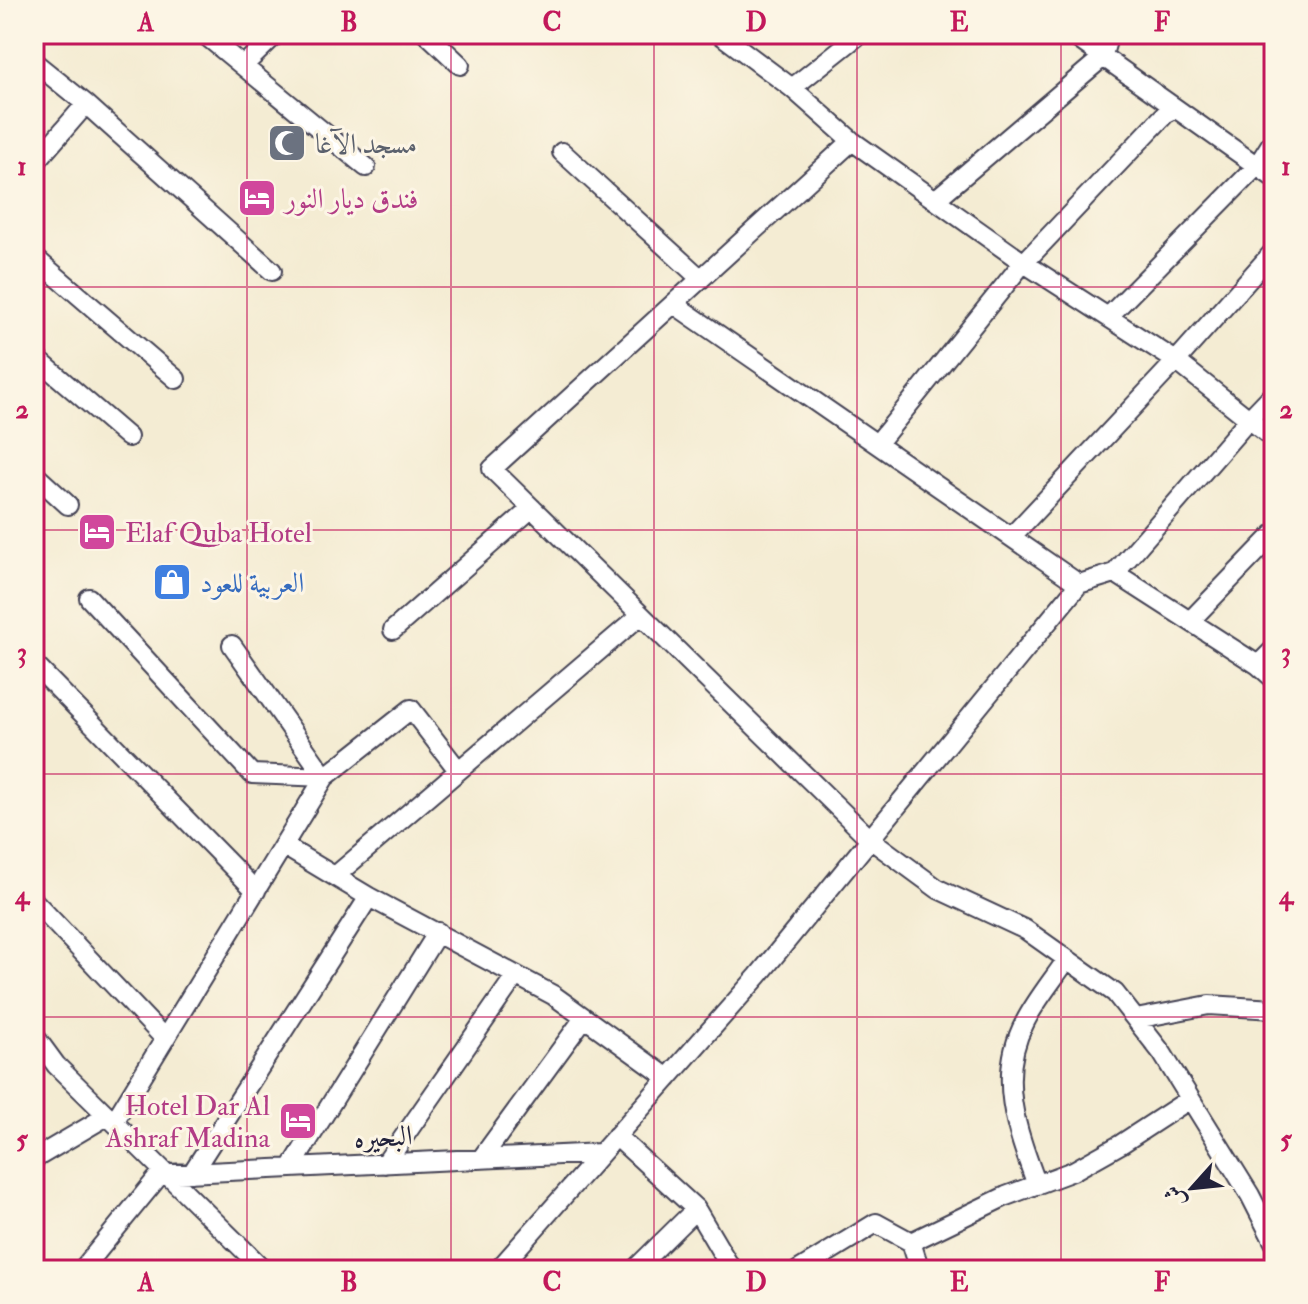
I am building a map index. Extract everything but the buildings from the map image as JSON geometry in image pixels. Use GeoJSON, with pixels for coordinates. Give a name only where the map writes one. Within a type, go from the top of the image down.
{"type":"FeatureCollection","features":[{"type":"Feature","properties":{"kind":"street"},"geometry":{"type":"LineString","coordinates":[[204,34],[366,167]]}},
{"type":"Feature","properties":{"kind":"street"},"geometry":{"type":"LineString","coordinates":[[244,65],[276,34]]}},
{"type":"Feature","properties":{"kind":"street"},"geometry":{"type":"LineString","coordinates":[[427,34],[460,65]]}},
{"type":"Feature","properties":{"kind":"street"},"geometry":{"type":"LineString","coordinates":[[720,34],[792,88],[852,141],[1024,263],[1176,361],[1274,439]]}},
{"type":"Feature","properties":{"kind":"street"},"geometry":{"type":"LineString","coordinates":[[792,88],[860,34]]}},
{"type":"Feature","properties":{"kind":"street"},"geometry":{"type":"LineString","coordinates":[[1071,34],[1274,178]]}},
{"type":"Feature","properties":{"kind":"street"},"geometry":{"type":"LineString","coordinates":[[935,200],[1102,58],[1109,34]]}},
{"type":"Feature","properties":{"kind":"street"},"geometry":{"type":"LineString","coordinates":[[34,62],[86,104],[272,271]]}},
{"type":"Feature","properties":{"kind":"street"},"geometry":{"type":"LineString","coordinates":[[34,164],[86,104]]}},
{"type":"Feature","properties":{"kind":"street"},"geometry":{"type":"LineString","coordinates":[[877,444],[1024,263],[1172,107]]}},
{"type":"Feature","properties":{"kind":"street"},"geometry":{"type":"LineString","coordinates":[[1108,317],[1257,166],[1274,139]]}},
{"type":"Feature","properties":{"kind":"street"},"geometry":{"type":"LineString","coordinates":[[852,141],[492,469],[870,839],[938,889],[1026,930],[1115,993],[1162,1053],[1250,1195],[1274,1242]]}},
{"type":"Feature","properties":{"kind":"street"},"geometry":{"type":"LineString","coordinates":[[562,152],[701,279]]}},
{"type":"Feature","properties":{"kind":"street"},"geometry":{"type":"LineString","coordinates":[[1011,537],[1274,251]]}},
{"type":"Feature","properties":{"kind":"street"},"geometry":{"type":"LineString","coordinates":[[34,257],[176,379]]}},
{"type":"Feature","properties":{"kind":"street"},"geometry":{"type":"LineString","coordinates":[[674,304],[1079,584]]}},
{"type":"Feature","properties":{"kind":"street"},"geometry":{"type":"LineString","coordinates":[[34,356],[128,437]]}},
{"type":"Feature","properties":{"kind":"street"},"geometry":{"type":"LineString","coordinates":[[498,1270],[758,976],[1079,584],[1115,573],[1274,393]]}},
{"type":"Feature","properties":{"kind":"street"},"geometry":{"type":"LineString","coordinates":[[34,474],[68,505]]}},
{"type":"Feature","properties":{"kind":"street"},"geometry":{"type":"LineString","coordinates":[[393,630],[532,508]]}},
{"type":"Feature","properties":{"kind":"street"},"geometry":{"type":"LineString","coordinates":[[1190,621],[1274,534]]}},
{"type":"Feature","properties":{"kind":"street"},"geometry":{"type":"LineString","coordinates":[[1115,573],[1258,665],[1274,679]]}},
{"type":"Feature","properties":{"kind":"street"},"geometry":{"type":"LineString","coordinates":[[89,598],[252,774],[325,777]]}},
{"type":"Feature","properties":{"kind":"street"},"geometry":{"type":"LineString","coordinates":[[335,876],[641,615]]}},
{"type":"Feature","properties":{"kind":"street"},"geometry":{"type":"LineString","coordinates":[[232,645],[325,777]]}},
{"type":"Feature","properties":{"kind":"street"},"geometry":{"type":"LineString","coordinates":[[1258,665],[1274,649]]}},
{"type":"Feature","properties":{"kind":"street"},"geometry":{"type":"LineString","coordinates":[[34,664],[256,891]]}},
{"type":"Feature","properties":{"kind":"street"},"geometry":{"type":"LineString","coordinates":[[34,1159],[110,1119],[165,1039],[325,777],[411,709],[458,770]]}},
{"type":"Feature","properties":{"kind":"street"},"geometry":{"type":"LineString","coordinates":[[284,846],[369,897],[553,995],[668,1078]]}},
{"type":"Feature","properties":{"kind":"street"},"geometry":{"type":"LineString","coordinates":[[192,1173],[369,897]]}},
{"type":"Feature","properties":{"kind":"street"},"geometry":{"type":"LineString","coordinates":[[34,901],[165,1039]]}},
{"type":"Feature","properties":{"kind":"street"},"geometry":{"type":"LineString","coordinates":[[291,1168],[438,932]]}},
{"type":"Feature","properties":{"kind":"street"},"geometry":{"type":"LineString","coordinates":[[1037,1185],[1015,1123],[1009,1073],[1024,1023],[1067,959]]}},
{"type":"Feature","properties":{"kind":"street"},"geometry":{"type":"LineString","coordinates":[[385,1164],[516,975]]}},
{"type":"Feature","properties":{"kind":"street"},"geometry":{"type":"LineString","coordinates":[[1136,1019],[1209,1005],[1274,1009]]}},
{"type":"Feature","properties":{"kind":"street"},"geometry":{"type":"LineString","coordinates":[[481,1159],[584,1018]]}},
{"type":"Feature","properties":{"kind":"street"},"geometry":{"type":"LineString","coordinates":[[34,1035],[56,1065],[264,1270]]}},
{"type":"Feature","properties":{"kind":"street"},"geometry":{"type":"LineString","coordinates":[[911,1242],[1006,1196],[1073,1171],[1190,1099]]}},
{"type":"Feature","properties":{"kind":"street"},"geometry":{"type":"LineString","coordinates":[[616,1136],[696,1209],[732,1270]]}},
{"type":"Feature","properties":{"kind":"street","name":"البحيره"},"geometry":{"type":"LineString","coordinates":[[165,1173],[601,1153]]}},
{"type":"Feature","properties":{"kind":"street"},"geometry":{"type":"LineString","coordinates":[[82,1270],[165,1173]]}},
{"type":"Feature","properties":{"kind":"street"},"geometry":{"type":"LineString","coordinates":[[634,1270],[696,1209]]}},
{"type":"Feature","properties":{"kind":"street"},"geometry":{"type":"LineString","coordinates":[[799,1270],[876,1223],[911,1242],[920,1270]]}},
{"type":"Feature","properties":{"kind":"place","name":"مسجد الآغا"},"geometry":{"type":"Point","coordinates":[287,143]}},
{"type":"Feature","properties":{"kind":"place","name":"فندق ديار النور"},"geometry":{"type":"Point","coordinates":[257,198]}},
{"type":"Feature","properties":{"kind":"place","name":"Elaf Quba Hotel"},"geometry":{"type":"Point","coordinates":[97,532]}},
{"type":"Feature","properties":{"kind":"place","name":"العربية للعود"},"geometry":{"type":"Point","coordinates":[172,582]}},
{"type":"Feature","properties":{"kind":"place","name":"Hotel Dar Al Ashraf Madina"},"geometry":{"type":"Point","coordinates":[298,1121]}}]}
